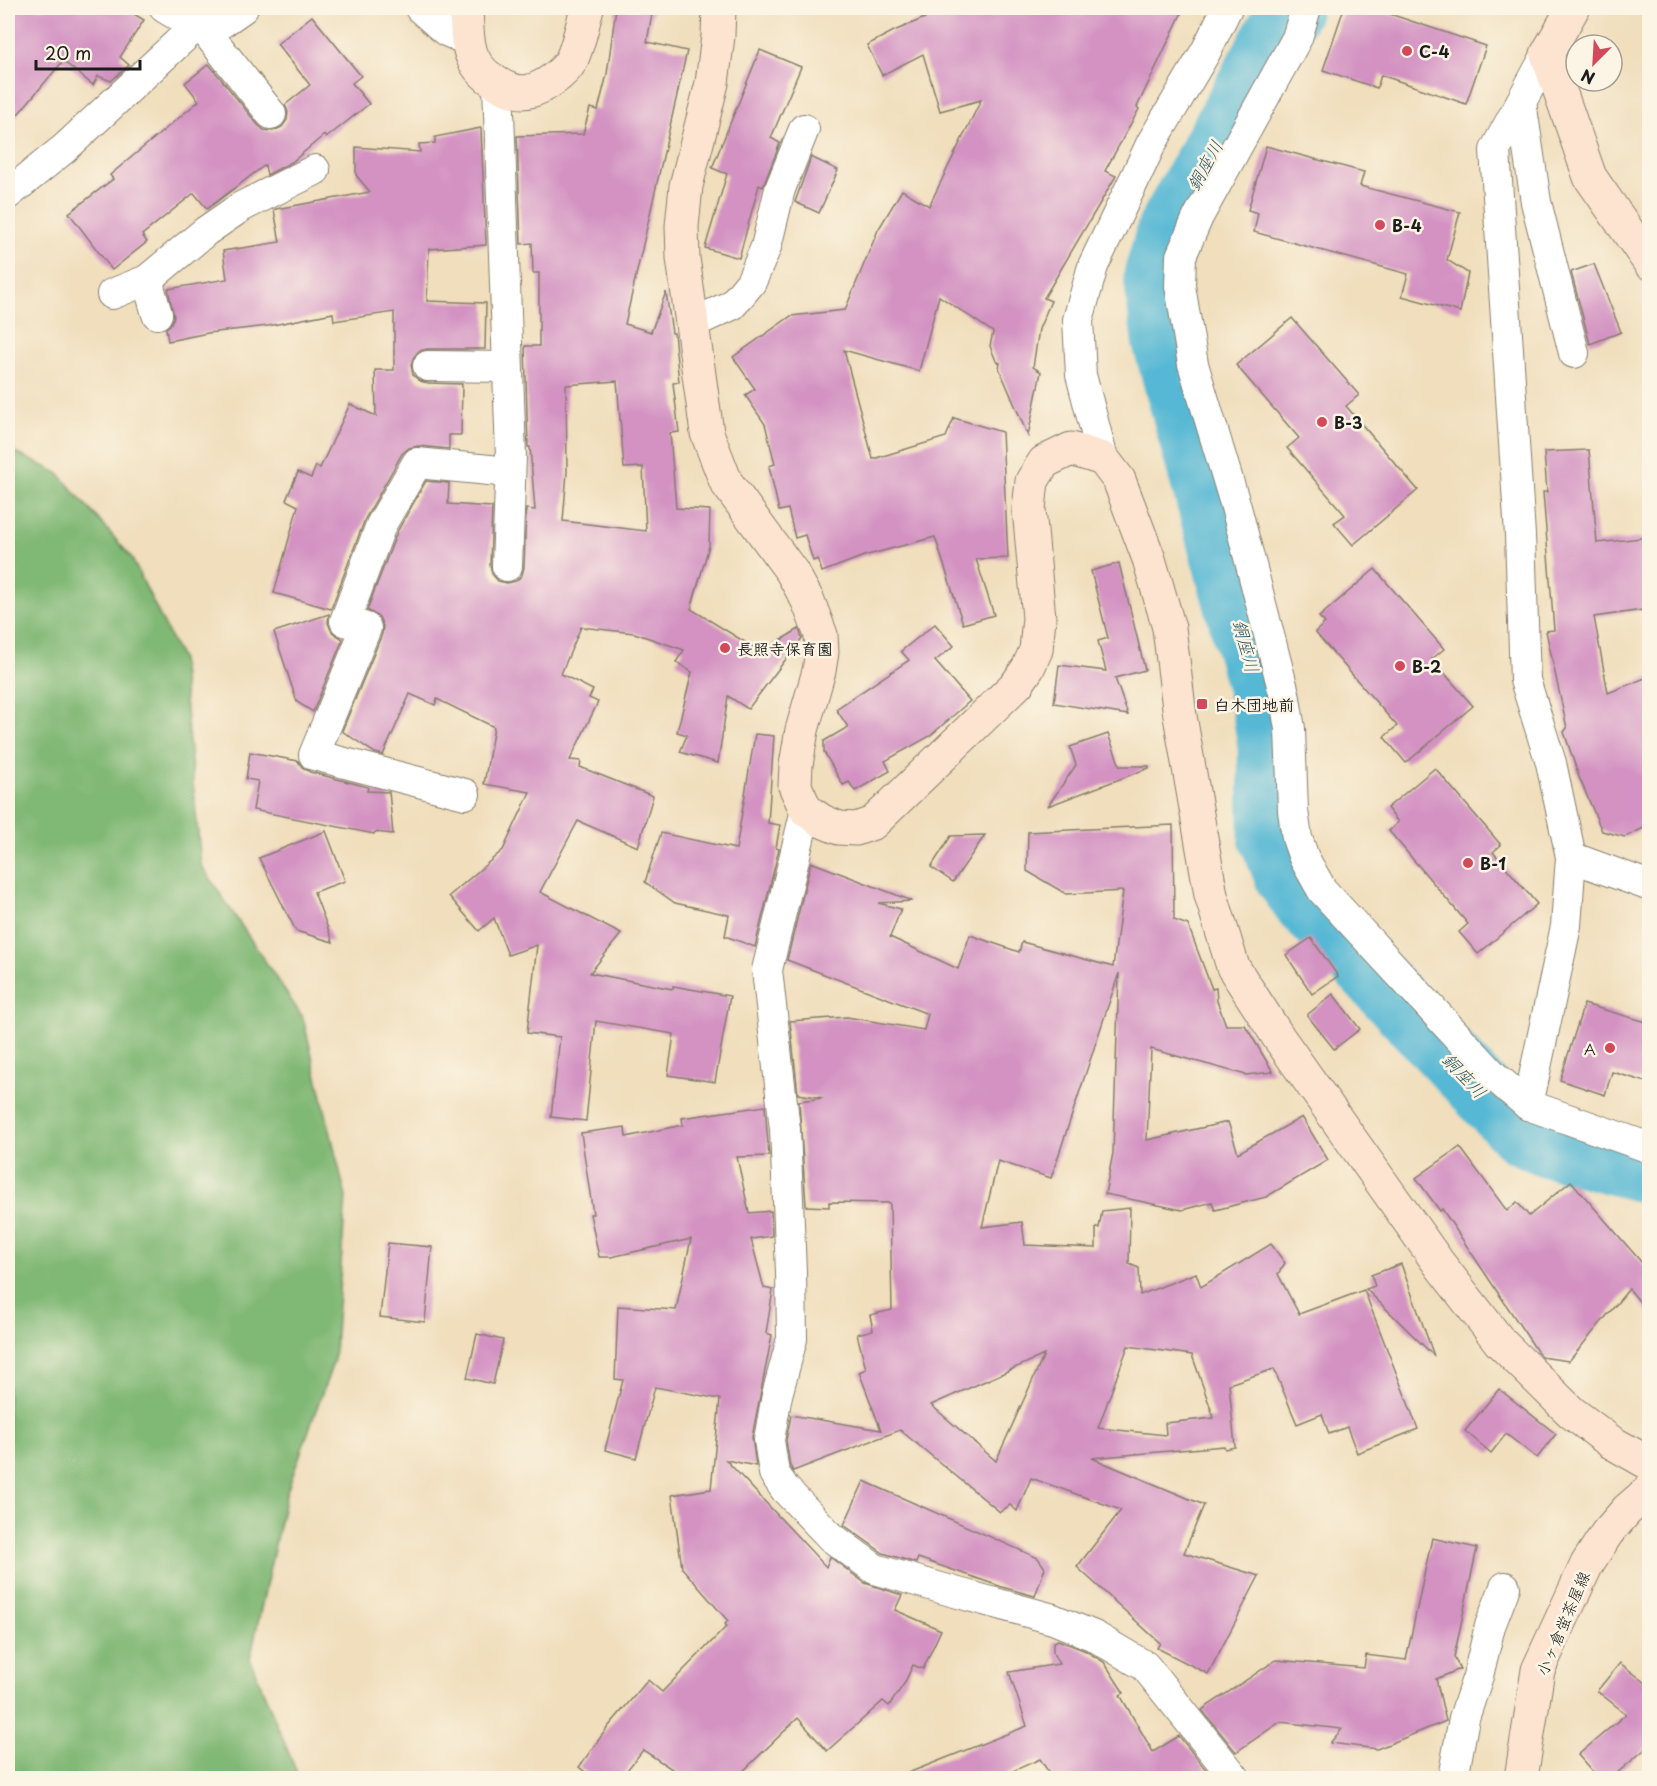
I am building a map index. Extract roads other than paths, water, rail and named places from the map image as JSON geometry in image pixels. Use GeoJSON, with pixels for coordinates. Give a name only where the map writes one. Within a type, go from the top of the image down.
{"type":"FeatureCollection","features":[{"type":"Feature","properties":{"kind":"street"},"geometry":{"type":"LineString","coordinates":[[165,8],[202,30],[271,114]]}},
{"type":"Feature","properties":{"kind":"street"},"geometry":{"type":"LineString","coordinates":[[8,194],[202,30],[243,8]]}},
{"type":"Feature","properties":{"kind":"street"},"geometry":{"type":"LineString","coordinates":[[420,8],[447,31],[469,41]]}},
{"type":"Feature","properties":{"kind":"street"},"geometry":{"type":"LineString","coordinates":[[466,8],[472,58],[484,73],[498,83],[515,90],[530,91],[555,79],[571,61],[587,8]]}},
{"type":"Feature","properties":{"kind":"street"},"geometry":{"type":"LineString","coordinates":[[719,8],[712,83],[686,186],[682,226],[683,258],[707,433],[726,483],[792,572],[808,601],[821,635],[822,652],[819,671],[802,730],[796,765],[795,786],[806,810],[839,828],[856,829],[873,824],[1017,684],[1036,650],[1039,618],[1029,509],[1032,481],[1044,462],[1071,450],[1103,459]]}},
{"type":"Feature","properties":{"kind":"street"},"geometry":{"type":"LineString","coordinates":[[1227,8],[1206,51],[1151,144],[1093,266],[1078,320],[1081,375],[1103,459],[1119,480],[1130,508],[1149,559],[1169,628],[1180,716],[1211,895],[1233,967],[1279,1038],[1427,1247],[1500,1342],[1570,1412],[1611,1442],[1650,1464]]}},
{"type":"Feature","properties":{"kind":"street"},"geometry":{"type":"LineString","coordinates":[[1306,8],[1297,38],[1198,217],[1181,256],[1180,286],[1193,364],[1236,507],[1284,693],[1290,729],[1293,811],[1297,838],[1304,858],[1322,890],[1494,1076],[1528,1105],[1650,1148]]}},
{"type":"Feature","properties":{"kind":"street"},"geometry":{"type":"LineString","coordinates":[[1528,1105],[1566,926],[1571,857],[1551,763],[1525,680],[1520,535],[1495,150],[1547,54],[1566,9]]}},
{"type":"Feature","properties":{"kind":"street"},"geometry":{"type":"LineString","coordinates":[[1547,54],[1590,177],[1650,263]]}},
{"type":"Feature","properties":{"kind":"street"},"geometry":{"type":"LineString","coordinates":[[498,83],[510,472],[507,566]]}},
{"type":"Feature","properties":{"kind":"street"},"geometry":{"type":"LineString","coordinates":[[1521,102],[1536,202],[1574,353]]}},
{"type":"Feature","properties":{"kind":"street"},"geometry":{"type":"LineString","coordinates":[[693,322],[732,304],[751,282],[766,247],[780,189],[804,129]]}},
{"type":"Feature","properties":{"kind":"street"},"geometry":{"type":"LineString","coordinates":[[112,294],[147,280],[206,231],[241,207],[315,170]]}},
{"type":"Feature","properties":{"kind":"street"},"geometry":{"type":"LineString","coordinates":[[147,280],[157,314]]}},
{"type":"Feature","properties":{"kind":"street"},"geometry":{"type":"LineString","coordinates":[[428,366],[507,367]]}},
{"type":"Feature","properties":{"kind":"street"},"geometry":{"type":"LineString","coordinates":[[465,794],[314,755],[366,628],[345,621],[381,525],[417,463],[510,472]]}},
{"type":"Feature","properties":{"kind":"street"},"geometry":{"type":"LineString","coordinates":[[806,810],[767,970],[785,1129],[792,1339],[777,1395],[769,1440],[774,1473],[785,1489],[831,1537],[875,1569],[951,1592],[1053,1618],[1094,1636],[1145,1666],[1235,1779]]}},
{"type":"Feature","properties":{"kind":"street"},"geometry":{"type":"LineString","coordinates":[[1571,857],[1650,886]]}},
{"type":"Feature","properties":{"kind":"street","name":"小ヶ倉蛍茶屋線"},"geometry":{"type":"LineString","coordinates":[[1521,1779],[1538,1670],[1587,1564],[1607,1533],[1627,1510],[1650,1490]]}},
{"type":"Feature","properties":{"kind":"street"},"geometry":{"type":"LineString","coordinates":[[1454,1779],[1464,1718],[1478,1676],[1490,1626],[1505,1587]]}},
{"type":"Feature","properties":{"kind":"waterway","name":"銅座川"},"geometry":{"type":"LineString","coordinates":[[1290,8],[1168,230],[1155,276],[1163,339],[1262,701],[1269,746],[1270,837],[1287,879],[1306,905],[1520,1133],[1549,1146],[1650,1173]]}},
{"type":"Feature","properties":{"kind":"place","name":"C-4"},"geometry":{"type":"Point","coordinates":[1407,51]}},
{"type":"Feature","properties":{"kind":"place","name":"B-4"},"geometry":{"type":"Point","coordinates":[1380,225]}},
{"type":"Feature","properties":{"kind":"place","name":"B-3"},"geometry":{"type":"Point","coordinates":[1322,422]}},
{"type":"Feature","properties":{"kind":"place","name":"長照寺保育園"},"geometry":{"type":"Point","coordinates":[725,648]}},
{"type":"Feature","properties":{"kind":"place","name":"B-2"},"geometry":{"type":"Point","coordinates":[1400,666]}},
{"type":"Feature","properties":{"kind":"place","name":"白木団地前"},"geometry":{"type":"Point","coordinates":[1202,704]}},
{"type":"Feature","properties":{"kind":"place","name":"B-1"},"geometry":{"type":"Point","coordinates":[1468,863]}},
{"type":"Feature","properties":{"kind":"place","name":"Ａ"},"geometry":{"type":"Point","coordinates":[1610,1048]}}]}
